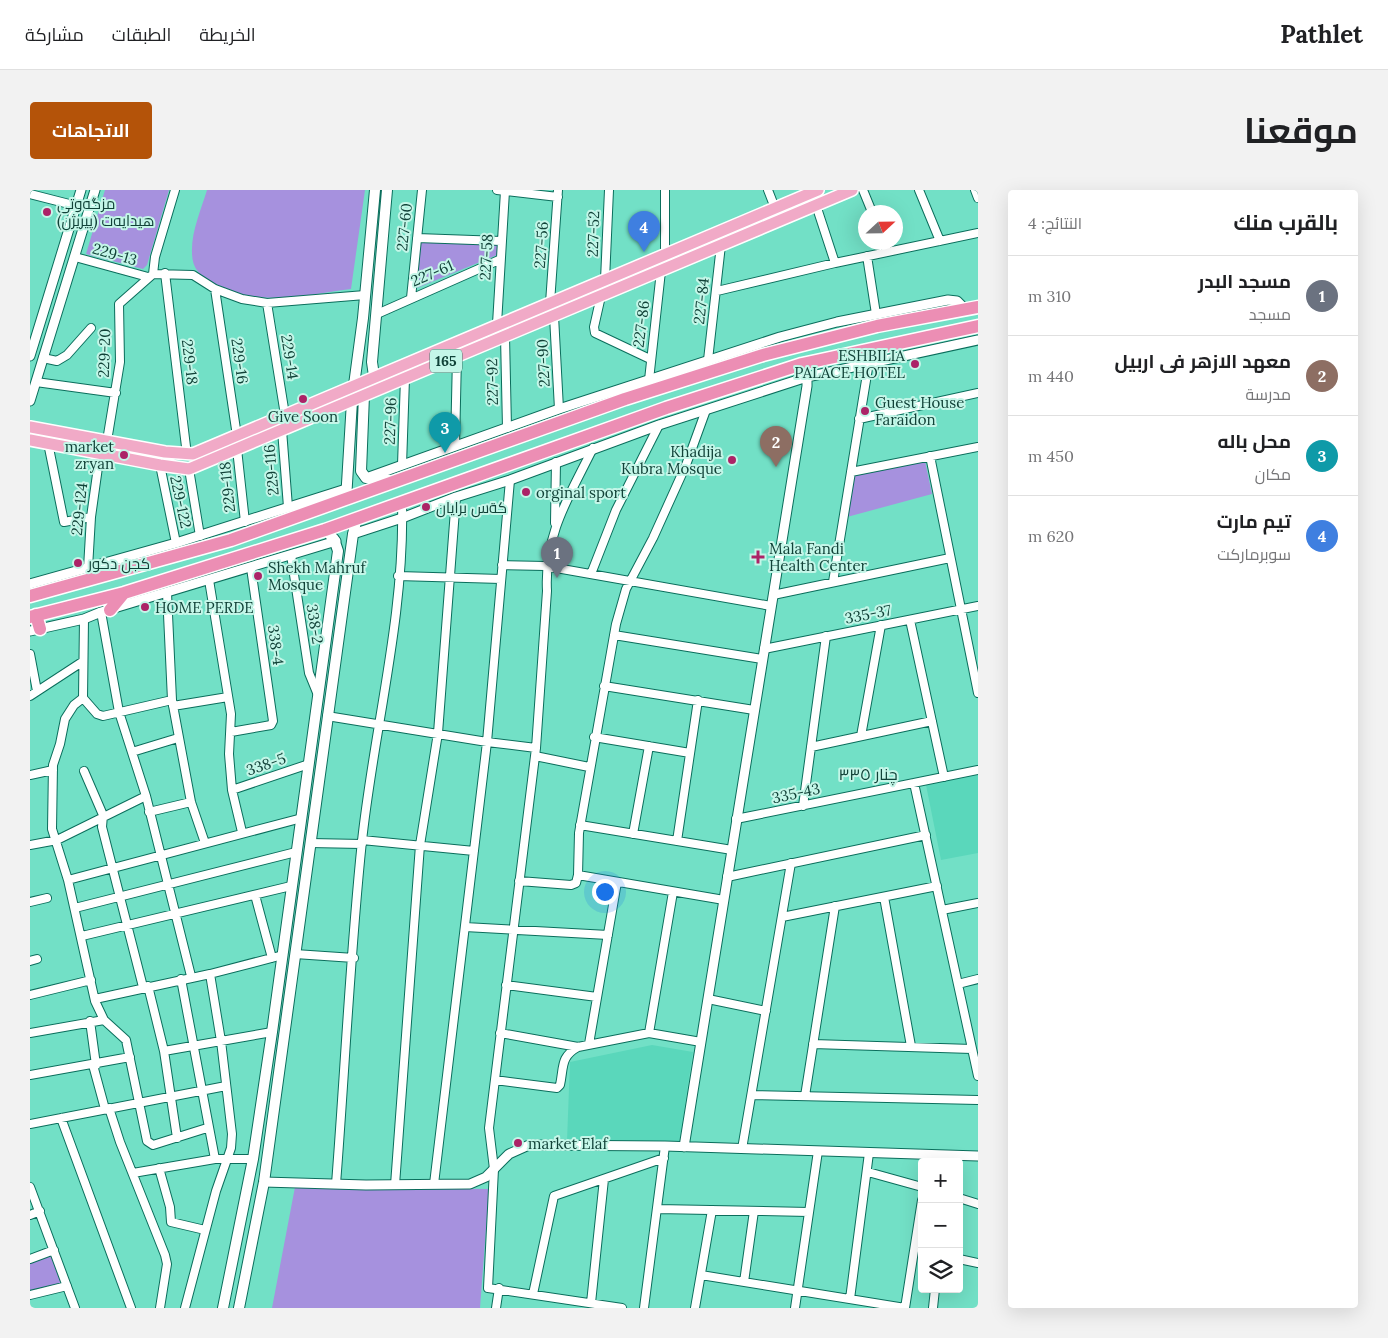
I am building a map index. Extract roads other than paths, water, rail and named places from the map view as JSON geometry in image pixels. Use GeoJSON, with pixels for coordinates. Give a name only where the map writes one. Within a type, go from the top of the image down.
{"type":"FeatureCollection","features":[{"type":"Feature","properties":{"kind":"highway"},"geometry":{"type":"LineString","coordinates":[[709,395],[700,394],[696,388],[697,379],[762,349],[978,307]]}},
{"type":"Feature","properties":{"kind":"highway"},"geometry":{"type":"LineString","coordinates":[[35,630],[33,616],[124,593],[326,530],[666,408],[802,364],[978,326]]}},
{"type":"Feature","properties":{"kind":"highway"},"geometry":{"type":"LineString","coordinates":[[802,364],[806,377]]}},
{"type":"Feature","properties":{"kind":"highway"},"geometry":{"type":"LineString","coordinates":[[35,588],[231,540],[346,494],[398,480],[654,384],[703,375]]}},
{"type":"Feature","properties":{"kind":"highway"},"geometry":{"type":"LineString","coordinates":[[654,384],[666,390],[671,396],[671,403],[666,408]]}},
{"type":"Feature","properties":{"kind":"highway"},"geometry":{"type":"LineString","coordinates":[[105,611],[124,593]]}},
{"type":"Feature","properties":{"kind":"main road"},"geometry":{"type":"LineString","coordinates":[[355,380],[374,190]]}},
{"type":"Feature","properties":{"kind":"main road"},"geometry":{"type":"LineString","coordinates":[[374,374],[372,362],[386,190]]}},
{"type":"Feature","properties":{"kind":"main road","name":"165"},"geometry":{"type":"LineString","coordinates":[[187,455],[285,415],[355,380],[605,280],[818,190]]}},
{"type":"Feature","properties":{"kind":"main road","name":"165"},"geometry":{"type":"LineString","coordinates":[[30,440],[160,466],[189,468],[352,404],[364,396],[405,378],[661,272],[852,190]]}},
{"type":"Feature","properties":{"kind":"main road"},"geometry":{"type":"LineString","coordinates":[[588,286],[597,298]]}},
{"type":"Feature","properties":{"kind":"main road"},"geometry":{"type":"LineString","coordinates":[[364,396],[360,468],[366,478],[398,480]]}},
{"type":"Feature","properties":{"kind":"main road"},"geometry":{"type":"LineString","coordinates":[[346,494],[352,404],[364,408]]}},
{"type":"Feature","properties":{"kind":"main road"},"geometry":{"type":"LineString","coordinates":[[30,427],[187,455]]}},
{"type":"Feature","properties":{"kind":"main road"},"geometry":{"type":"LineString","coordinates":[[257,427],[261,439]]}},
{"type":"Feature","properties":{"kind":"main road"},"geometry":{"type":"LineString","coordinates":[[239,1308],[264,1182],[327,716],[353,534],[357,518]]}},
{"type":"Feature","properties":{"kind":"main road"},"geometry":{"type":"LineString","coordinates":[[223,1308],[253,1158],[283,955],[338,551],[336,542],[326,530]]}},
{"type":"Feature","properties":{"kind":"main road"},"geometry":{"type":"LineString","coordinates":[[290,903],[302,906]]}},
{"type":"Feature","properties":{"kind":"main road"},"geometry":{"type":"LineString","coordinates":[[226,1292],[240,1297]]}},
{"type":"Feature","properties":{"kind":"street"},"geometry":{"type":"LineString","coordinates":[[30,356],[81,190]]}},
{"type":"Feature","properties":{"kind":"street"},"geometry":{"type":"LineString","coordinates":[[30,401],[95,190]]}},
{"type":"Feature","properties":{"kind":"street"},"geometry":{"type":"LineString","coordinates":[[175,190],[150,276],[165,273],[193,275],[215,289],[242,299],[267,303],[365,295]]}},
{"type":"Feature","properties":{"kind":"street","name":"227-60"},"geometry":{"type":"LineString","coordinates":[[411,298],[422,190]]}},
{"type":"Feature","properties":{"kind":"street"},"geometry":{"type":"LineString","coordinates":[[501,190],[558,193]]}},
{"type":"Feature","properties":{"kind":"street","name":"227-58"},"geometry":{"type":"LineString","coordinates":[[497,324],[501,241],[501,190]]}},
{"type":"Feature","properties":{"kind":"street","name":"227-52"},"geometry":{"type":"LineString","coordinates":[[605,280],[609,190]]}},
{"type":"Feature","properties":{"kind":"street"},"geometry":{"type":"LineString","coordinates":[[768,190],[775,208]]}},
{"type":"Feature","properties":{"kind":"street"},"geometry":{"type":"LineString","coordinates":[[864,190],[869,205]]}},
{"type":"Feature","properties":{"kind":"street"},"geometry":{"type":"LineString","coordinates":[[919,190],[940,241]]}},
{"type":"Feature","properties":{"kind":"street"},"geometry":{"type":"LineString","coordinates":[[975,190],[978,198]]}},
{"type":"Feature","properties":{"kind":"street"},"geometry":{"type":"LineString","coordinates":[[665,254],[666,191]]}},
{"type":"Feature","properties":{"kind":"street","name":"227-56"},"geometry":{"type":"LineString","coordinates":[[550,302],[558,193]]}},
{"type":"Feature","properties":{"kind":"street"},"geometry":{"type":"LineString","coordinates":[[30,194],[76,206]]}},
{"type":"Feature","properties":{"kind":"street"},"geometry":{"type":"LineString","coordinates":[[816,205],[835,263]]}},
{"type":"Feature","properties":{"kind":"street"},"geometry":{"type":"LineString","coordinates":[[717,291],[835,263],[978,233]]}},
{"type":"Feature","properties":{"kind":"street"},"geometry":{"type":"LineString","coordinates":[[417,238],[501,241]]}},
{"type":"Feature","properties":{"kind":"street","name":"227-84"},"geometry":{"type":"LineString","coordinates":[[708,360],[721,245]]}},
{"type":"Feature","properties":{"kind":"street"},"geometry":{"type":"LineString","coordinates":[[867,256],[876,314]]}},
{"type":"Feature","properties":{"kind":"street","name":"229-13"},"geometry":{"type":"LineString","coordinates":[[75,257],[150,276]]}},
{"type":"Feature","properties":{"kind":"street","name":"227-61"},"geometry":{"type":"LineString","coordinates":[[376,314],[499,260]]}},
{"type":"Feature","properties":{"kind":"street"},"geometry":{"type":"LineString","coordinates":[[59,261],[72,266]]}},
{"type":"Feature","properties":{"kind":"street","name":"227-86"},"geometry":{"type":"LineString","coordinates":[[654,384],[650,359],[661,272]]}},
{"type":"Feature","properties":{"kind":"street","name":"229-18"},"geometry":{"type":"LineString","coordinates":[[165,273],[187,455]]}},
{"type":"Feature","properties":{"kind":"street","name":"229-20"},"geometry":{"type":"LineString","coordinates":[[107,441],[120,362],[119,304],[150,276]]}},
{"type":"Feature","properties":{"kind":"street","name":"229-16"},"geometry":{"type":"LineString","coordinates":[[215,289],[237,436]]}},
{"type":"Feature","properties":{"kind":"street"},"geometry":{"type":"LineString","coordinates":[[597,298],[595,334],[650,359]]}},
{"type":"Feature","properties":{"kind":"street"},"geometry":{"type":"LineString","coordinates":[[366,478],[559,409],[654,384],[708,360],[762,349],[807,330],[948,300],[956,302],[965,309]]}},
{"type":"Feature","properties":{"kind":"street","name":"229-14"},"geometry":{"type":"LineString","coordinates":[[267,303],[285,415]]}},
{"type":"Feature","properties":{"kind":"street","name":"227-90"},"geometry":{"type":"LineString","coordinates":[[554,316],[559,409]]}},
{"type":"Feature","properties":{"kind":"street"},"geometry":{"type":"LineString","coordinates":[[43,358],[57,361],[66,355],[91,328]]}},
{"type":"Feature","properties":{"kind":"street","name":"227-92"},"geometry":{"type":"LineString","coordinates":[[505,336],[506,428]]}},
{"type":"Feature","properties":{"kind":"street"},"geometry":{"type":"LineString","coordinates":[[353,534],[510,480],[659,425],[806,377],[978,340]]}},
{"type":"Feature","properties":{"kind":"street"},"geometry":{"type":"LineString","coordinates":[[455,446],[457,356]]}},
{"type":"Feature","properties":{"kind":"street"},"geometry":{"type":"LineString","coordinates":[[833,582],[858,419],[869,362]]}},
{"type":"Feature","properties":{"kind":"street"},"geometry":{"type":"LineString","coordinates":[[684,1147],[807,386],[806,377]]}},
{"type":"Feature","properties":{"kind":"street","name":"227-96"},"geometry":{"type":"LineString","coordinates":[[402,465],[405,378]]}},
{"type":"Feature","properties":{"kind":"street"},"geometry":{"type":"LineString","coordinates":[[36,382],[116,393]]}},
{"type":"Feature","properties":{"kind":"street"},"geometry":{"type":"LineString","coordinates":[[858,419],[978,393]]}},
{"type":"Feature","properties":{"kind":"street"},"geometry":{"type":"LineString","coordinates":[[518,882],[570,885],[576,883],[580,825],[594,737],[614,635],[626,589],[654,538],[682,474],[706,410]]}},
{"type":"Feature","properties":{"kind":"street"},"geometry":{"type":"LineString","coordinates":[[591,574],[616,510],[659,425]]}},
{"type":"Feature","properties":{"kind":"street","name":"229-116"},"geometry":{"type":"LineString","coordinates":[[282,430],[288,507]]}},
{"type":"Feature","properties":{"kind":"street"},"geometry":{"type":"LineString","coordinates":[[48,443],[63,519],[67,523],[91,517]]}},
{"type":"Feature","properties":{"kind":"street"},"geometry":{"type":"LineString","coordinates":[[851,472],[978,446]]}},
{"type":"Feature","properties":{"kind":"street"},"geometry":{"type":"LineString","coordinates":[[554,528],[594,448]]}},
{"type":"Feature","properties":{"kind":"street","name":"229-118"},"geometry":{"type":"LineString","coordinates":[[237,449],[245,522]]}},
{"type":"Feature","properties":{"kind":"street","name":"229-124"},"geometry":{"type":"LineString","coordinates":[[88,568],[91,517],[100,453]]}},
{"type":"Feature","properties":{"kind":"street"},"geometry":{"type":"LineString","coordinates":[[930,456],[978,693]]}},
{"type":"Feature","properties":{"kind":"street"},"geometry":{"type":"LineString","coordinates":[[556,462],[554,528],[546,566],[547,591],[536,752],[518,882],[489,1128],[494,1169],[488,1288],[499,1288],[622,1308]]}},
{"type":"Feature","properties":{"kind":"street","name":"229-122"},"geometry":{"type":"LineString","coordinates":[[160,466],[176,543]]}},
{"type":"Feature","properties":{"kind":"street"},"geometry":{"type":"LineString","coordinates":[[189,468],[200,536]]}},
{"type":"Feature","properties":{"kind":"street"},"geometry":{"type":"LineString","coordinates":[[434,1184],[447,1060],[487,742],[510,480]]}},
{"type":"Feature","properties":{"kind":"street"},"geometry":{"type":"LineString","coordinates":[[35,588],[88,568],[107,569],[176,543],[288,507],[346,494]]}},
{"type":"Feature","properties":{"kind":"street"},"geometry":{"type":"LineString","coordinates":[[395,1185],[420,846],[438,733],[448,576],[456,497]]}},
{"type":"Feature","properties":{"kind":"street"},"geometry":{"type":"LineString","coordinates":[[336,1184],[362,842],[380,725],[398,576],[402,503]]}},
{"type":"Feature","properties":{"kind":"street"},"geometry":{"type":"LineString","coordinates":[[35,630],[84,619],[291,554],[336,542]]}},
{"type":"Feature","properties":{"kind":"street","name":"338-2"},"geometry":{"type":"LineString","coordinates":[[291,554],[309,673],[318,695]]}},
{"type":"Feature","properties":{"kind":"street"},"geometry":{"type":"LineString","coordinates":[[773,595],[950,558]]}},
{"type":"Feature","properties":{"kind":"street"},"geometry":{"type":"LineString","coordinates":[[502,566],[546,566],[771,606]]}},
{"type":"Feature","properties":{"kind":"street","name":"338-4"},"geometry":{"type":"LineString","coordinates":[[231,732],[271,725],[273,721],[251,568]]}},
{"type":"Feature","properties":{"kind":"street"},"geometry":{"type":"LineString","coordinates":[[398,576],[501,579]]}},
{"type":"Feature","properties":{"kind":"street"},"geometry":{"type":"LineString","coordinates":[[209,580],[228,697],[232,790],[242,832]]}},
{"type":"Feature","properties":{"kind":"street"},"geometry":{"type":"LineString","coordinates":[[167,592],[172,703],[191,802],[205,843]]}},
{"type":"Feature","properties":{"kind":"street","name":"335-37"},"geometry":{"type":"LineString","coordinates":[[763,654],[826,636],[978,606]]}},
{"type":"Feature","properties":{"kind":"street"},"geometry":{"type":"LineString","coordinates":[[105,611],[119,712],[146,796],[191,976]]}},
{"type":"Feature","properties":{"kind":"street"},"geometry":{"type":"LineString","coordinates":[[84,619],[83,698],[100,715],[172,703],[228,697]]}},
{"type":"Feature","properties":{"kind":"street"},"geometry":{"type":"LineString","coordinates":[[910,620],[944,777]]}},
{"type":"Feature","properties":{"kind":"street"},"geometry":{"type":"LineString","coordinates":[[861,736],[881,625]]}},
{"type":"Feature","properties":{"kind":"street"},"geometry":{"type":"LineString","coordinates":[[614,635],[763,654]]}},
{"type":"Feature","properties":{"kind":"street"},"geometry":{"type":"LineString","coordinates":[[803,806],[826,636]]}},
{"type":"Feature","properties":{"kind":"street"},"geometry":{"type":"LineString","coordinates":[[30,654],[33,693],[82,662]]}},
{"type":"Feature","properties":{"kind":"street"},"geometry":{"type":"LineString","coordinates":[[604,686],[754,710]]}},
{"type":"Feature","properties":{"kind":"street"},"geometry":{"type":"LineString","coordinates":[[83,698],[74,705],[65,719],[53,770],[51,817],[82,936],[95,998],[104,1020],[124,1037],[149,1144],[154,1145],[208,1128]]}},
{"type":"Feature","properties":{"kind":"street"},"geometry":{"type":"LineString","coordinates":[[677,841],[698,700]]}},
{"type":"Feature","properties":{"kind":"street"},"geometry":{"type":"LineString","coordinates":[[327,716],[487,742],[536,752],[589,767]]}},
{"type":"Feature","properties":{"kind":"street"},"geometry":{"type":"LineString","coordinates":[[811,747],[932,722]]}},
{"type":"Feature","properties":{"kind":"street"},"geometry":{"type":"LineString","coordinates":[[594,737],[690,753]]}},
{"type":"Feature","properties":{"kind":"street"},"geometry":{"type":"LineString","coordinates":[[132,752],[178,738]]}},
{"type":"Feature","properties":{"kind":"street"},"geometry":{"type":"LineString","coordinates":[[633,834],[648,746]]}},
{"type":"Feature","properties":{"kind":"street","name":"338-5"},"geometry":{"type":"LineString","coordinates":[[232,790],[309,764]]}},
{"type":"Feature","properties":{"kind":"street"},"geometry":{"type":"LineString","coordinates":[[30,775],[53,770]]}},
{"type":"Feature","properties":{"kind":"street","name":"335-43"},"geometry":{"type":"LineString","coordinates":[[736,819],[978,770]]}},
{"type":"Feature","properties":{"kind":"street"},"geometry":{"type":"LineString","coordinates":[[84,771],[103,815],[102,827],[164,1051],[177,1138]]}},
{"type":"Feature","properties":{"kind":"street"},"geometry":{"type":"LineString","coordinates":[[914,783],[978,1076]]}},
{"type":"Feature","properties":{"kind":"street"},"geometry":{"type":"LineString","coordinates":[[30,846],[57,840],[103,815],[146,796]]}},
{"type":"Feature","properties":{"kind":"street"},"geometry":{"type":"LineString","coordinates":[[150,812],[191,802]]}},
{"type":"Feature","properties":{"kind":"street"},"geometry":{"type":"LineString","coordinates":[[68,880],[242,832],[302,818]]}},
{"type":"Feature","properties":{"kind":"street"},"geometry":{"type":"LineString","coordinates":[[580,825],[732,850]]}},
{"type":"Feature","properties":{"kind":"street"},"geometry":{"type":"LineString","coordinates":[[727,877],[926,835]]}},
{"type":"Feature","properties":{"kind":"street"},"geometry":{"type":"LineString","coordinates":[[310,843],[362,842],[474,851]]}},
{"type":"Feature","properties":{"kind":"street"},"geometry":{"type":"LineString","coordinates":[[75,908],[296,852]]}},
{"type":"Feature","properties":{"kind":"street"},"geometry":{"type":"LineString","coordinates":[[742,1149],[791,863]]}},
{"type":"Feature","properties":{"kind":"street"},"geometry":{"type":"LineString","coordinates":[[578,875],[724,900]]}},
{"type":"Feature","properties":{"kind":"street"},"geometry":{"type":"LineString","coordinates":[[590,1044],[617,882]]}},
{"type":"Feature","properties":{"kind":"street"},"geometry":{"type":"LineString","coordinates":[[82,936],[291,886]]}},
{"type":"Feature","properties":{"kind":"street"},"geometry":{"type":"LineString","coordinates":[[782,917],[937,886]]}},
{"type":"Feature","properties":{"kind":"street"},"geometry":{"type":"LineString","coordinates":[[649,1032],[673,892]]}},
{"type":"Feature","properties":{"kind":"street"},"geometry":{"type":"LineString","coordinates":[[255,895],[272,958]]}},
{"type":"Feature","properties":{"kind":"street"},"geometry":{"type":"LineString","coordinates":[[884,896],[911,1046]]}},
{"type":"Feature","properties":{"kind":"street"},"geometry":{"type":"LineString","coordinates":[[30,902],[47,898]]}},
{"type":"Feature","properties":{"kind":"street"},"geometry":{"type":"LineString","coordinates":[[942,910],[978,903]]}},
{"type":"Feature","properties":{"kind":"street"},"geometry":{"type":"LineString","coordinates":[[805,1096],[835,906]]}},
{"type":"Feature","properties":{"kind":"street"},"geometry":{"type":"LineString","coordinates":[[465,928],[608,935]]}},
{"type":"Feature","properties":{"kind":"street"},"geometry":{"type":"LineString","coordinates":[[295,954],[354,958]]}},
{"type":"Feature","properties":{"kind":"street"},"geometry":{"type":"LineString","coordinates":[[95,998],[191,976],[210,974],[283,955]]}},
{"type":"Feature","properties":{"kind":"street"},"geometry":{"type":"LineString","coordinates":[[185,1308],[205,1230],[225,1161],[231,1148],[232,1134],[221,1041],[210,974]]}},
{"type":"Feature","properties":{"kind":"street"},"geometry":{"type":"LineString","coordinates":[[181,979],[215,1160]]}},
{"type":"Feature","properties":{"kind":"street"},"geometry":{"type":"LineString","coordinates":[[30,995],[91,980]]}},
{"type":"Feature","properties":{"kind":"street"},"geometry":{"type":"LineString","coordinates":[[958,984],[978,980]]}},
{"type":"Feature","properties":{"kind":"street"},"geometry":{"type":"LineString","coordinates":[[506,985],[598,997]]}},
{"type":"Feature","properties":{"kind":"street"},"geometry":{"type":"LineString","coordinates":[[708,999],[766,1011]]}},
{"type":"Feature","properties":{"kind":"street"},"geometry":{"type":"LineString","coordinates":[[30,1033],[104,1020]]}},
{"type":"Feature","properties":{"kind":"street"},"geometry":{"type":"LineString","coordinates":[[90,1021],[95,1065],[107,1109],[165,1255],[167,1264],[160,1308]]}},
{"type":"Feature","properties":{"kind":"street"},"geometry":{"type":"LineString","coordinates":[[164,1051],[272,1032]]}},
{"type":"Feature","properties":{"kind":"street"},"geometry":{"type":"LineString","coordinates":[[495,1080],[557,1088],[560,1085],[563,1063],[568,1052],[590,1044],[649,1032],[701,1042]]}},
{"type":"Feature","properties":{"kind":"street"},"geometry":{"type":"LineString","coordinates":[[500,1033],[578,1047]]}},
{"type":"Feature","properties":{"kind":"street"},"geometry":{"type":"LineString","coordinates":[[814,1044],[972,1049]]}},
{"type":"Feature","properties":{"kind":"street"},"geometry":{"type":"LineString","coordinates":[[30,1075],[130,1058]]}},
{"type":"Feature","properties":{"kind":"street"},"geometry":{"type":"LineString","coordinates":[[30,1124],[226,1086]]}},
{"type":"Feature","properties":{"kind":"street"},"geometry":{"type":"LineString","coordinates":[[752,1095],[978,1100]]}},
{"type":"Feature","properties":{"kind":"street"},"geometry":{"type":"LineString","coordinates":[[61,1118],[131,1308]]}},
{"type":"Feature","properties":{"kind":"street"},"geometry":{"type":"LineString","coordinates":[[264,1182],[395,1185],[476,1183],[486,1177],[515,1150],[529,1145],[665,1146],[978,1156]]}},
{"type":"Feature","properties":{"kind":"street"},"geometry":{"type":"LineString","coordinates":[[644,1308],[665,1146]]}},
{"type":"Feature","properties":{"kind":"street"},"geometry":{"type":"LineString","coordinates":[[794,1308],[818,1151]]}},
{"type":"Feature","properties":{"kind":"street"},"geometry":{"type":"LineString","coordinates":[[850,1299],[870,1153]]}},
{"type":"Feature","properties":{"kind":"street"},"geometry":{"type":"LineString","coordinates":[[133,1174],[159,1168],[215,1160],[225,1161],[253,1158]]}},
{"type":"Feature","properties":{"kind":"street"},"geometry":{"type":"LineString","coordinates":[[532,1294],[554,1196],[664,1158]]}},
{"type":"Feature","properties":{"kind":"street"},"geometry":{"type":"LineString","coordinates":[[159,1168],[170,1207],[171,1222],[205,1230]]}},
{"type":"Feature","properties":{"kind":"street"},"geometry":{"type":"LineString","coordinates":[[868,1172],[918,1187]]}},
{"type":"Feature","properties":{"kind":"street"},"geometry":{"type":"LineString","coordinates":[[591,1303],[604,1179]]}},
{"type":"Feature","properties":{"kind":"street"},"geometry":{"type":"LineString","coordinates":[[30,1187],[75,1308]]}},
{"type":"Feature","properties":{"kind":"street"},"geometry":{"type":"LineString","coordinates":[[963,1199],[978,1204]]}},
{"type":"Feature","properties":{"kind":"street"},"geometry":{"type":"LineString","coordinates":[[701,1275],[905,1308],[922,1203]]}},
{"type":"Feature","properties":{"kind":"street"},"geometry":{"type":"LineString","coordinates":[[657,1209],[809,1212]]}},
{"type":"Feature","properties":{"kind":"street"},"geometry":{"type":"LineString","coordinates":[[695,1308],[712,1210]]}},
{"type":"Feature","properties":{"kind":"street"},"geometry":{"type":"LineString","coordinates":[[30,1215],[40,1211]]}},
{"type":"Feature","properties":{"kind":"street"},"geometry":{"type":"LineString","coordinates":[[744,1282],[754,1211]]}},
{"type":"Feature","properties":{"kind":"street"},"geometry":{"type":"LineString","coordinates":[[30,1259],[54,1250]]}},
{"type":"Feature","properties":{"kind":"street"},"geometry":{"type":"LineString","coordinates":[[963,1260],[978,1263]]}},
{"type":"Feature","properties":{"kind":"street"},"geometry":{"type":"LineString","coordinates":[[30,1295],[67,1286]]}},
{"type":"Feature","properties":{"kind":"street"},"geometry":{"type":"LineString","coordinates":[[496,1308],[499,1288]]}},
{"type":"Feature","properties":{"kind":"street"},"geometry":{"type":"LineString","coordinates":[[933,1308],[935,1293]]}},
{"type":"Feature","properties":{"kind":"place","name":"مزگه‌وتی هیدایه‌ت (پیریژن)"},"geometry":{"type":"Point","coordinates":[47,212]}},
{"type":"Feature","properties":{"kind":"place","name":"تیم مارت"},"geometry":{"type":"Point","coordinates":[644,252]}},
{"type":"Feature","properties":{"kind":"place","name":"ESHBILIA PALACE HOTEL"},"geometry":{"type":"Point","coordinates":[915,364]}},
{"type":"Feature","properties":{"kind":"place","name":"Give Soon"},"geometry":{"type":"Point","coordinates":[303,399]}},
{"type":"Feature","properties":{"kind":"place","name":"Guest House Faraidon"},"geometry":{"type":"Point","coordinates":[865,411]}},
{"type":"Feature","properties":{"kind":"place","name":"محل باله"},"geometry":{"type":"Point","coordinates":[445,453]}},
{"type":"Feature","properties":{"kind":"place","name":"market zryan"},"geometry":{"type":"Point","coordinates":[124,455]}},
{"type":"Feature","properties":{"kind":"place","name":"Khadija Kubra Mosque"},"geometry":{"type":"Point","coordinates":[732,460]}},
{"type":"Feature","properties":{"kind":"place","name":"معهد الازهر فی اربیل"},"geometry":{"type":"Point","coordinates":[776,467]}},
{"type":"Feature","properties":{"kind":"place","name":"orginal sport"},"geometry":{"type":"Point","coordinates":[526,492]}},
{"type":"Feature","properties":{"kind":"place","name":"كةس برايان"},"geometry":{"type":"Point","coordinates":[426,507]}},
{"type":"Feature","properties":{"kind":"place","name":"Mala Fandi Health Center"},"geometry":{"type":"Point","coordinates":[758,557]}},
{"type":"Feature","properties":{"kind":"place","name":"كجن دكور"},"geometry":{"type":"Point","coordinates":[78,563]}},
{"type":"Feature","properties":{"kind":"place","name":"Shekh Mahruf Mosque"},"geometry":{"type":"Point","coordinates":[258,576]}},
{"type":"Feature","properties":{"kind":"place","name":"مسجد البدر"},"geometry":{"type":"Point","coordinates":[557,578]}},
{"type":"Feature","properties":{"kind":"place","name":"HOME PERDE"},"geometry":{"type":"Point","coordinates":[145,607]}},
{"type":"Feature","properties":{"kind":"place","name":"market Elaf"},"geometry":{"type":"Point","coordinates":[518,1143]}},
{"type":"Feature","properties":{"kind":"district","name":"چنار ٣٣٥"},"geometry":{"type":"Point","coordinates":[868,774]}}]}
